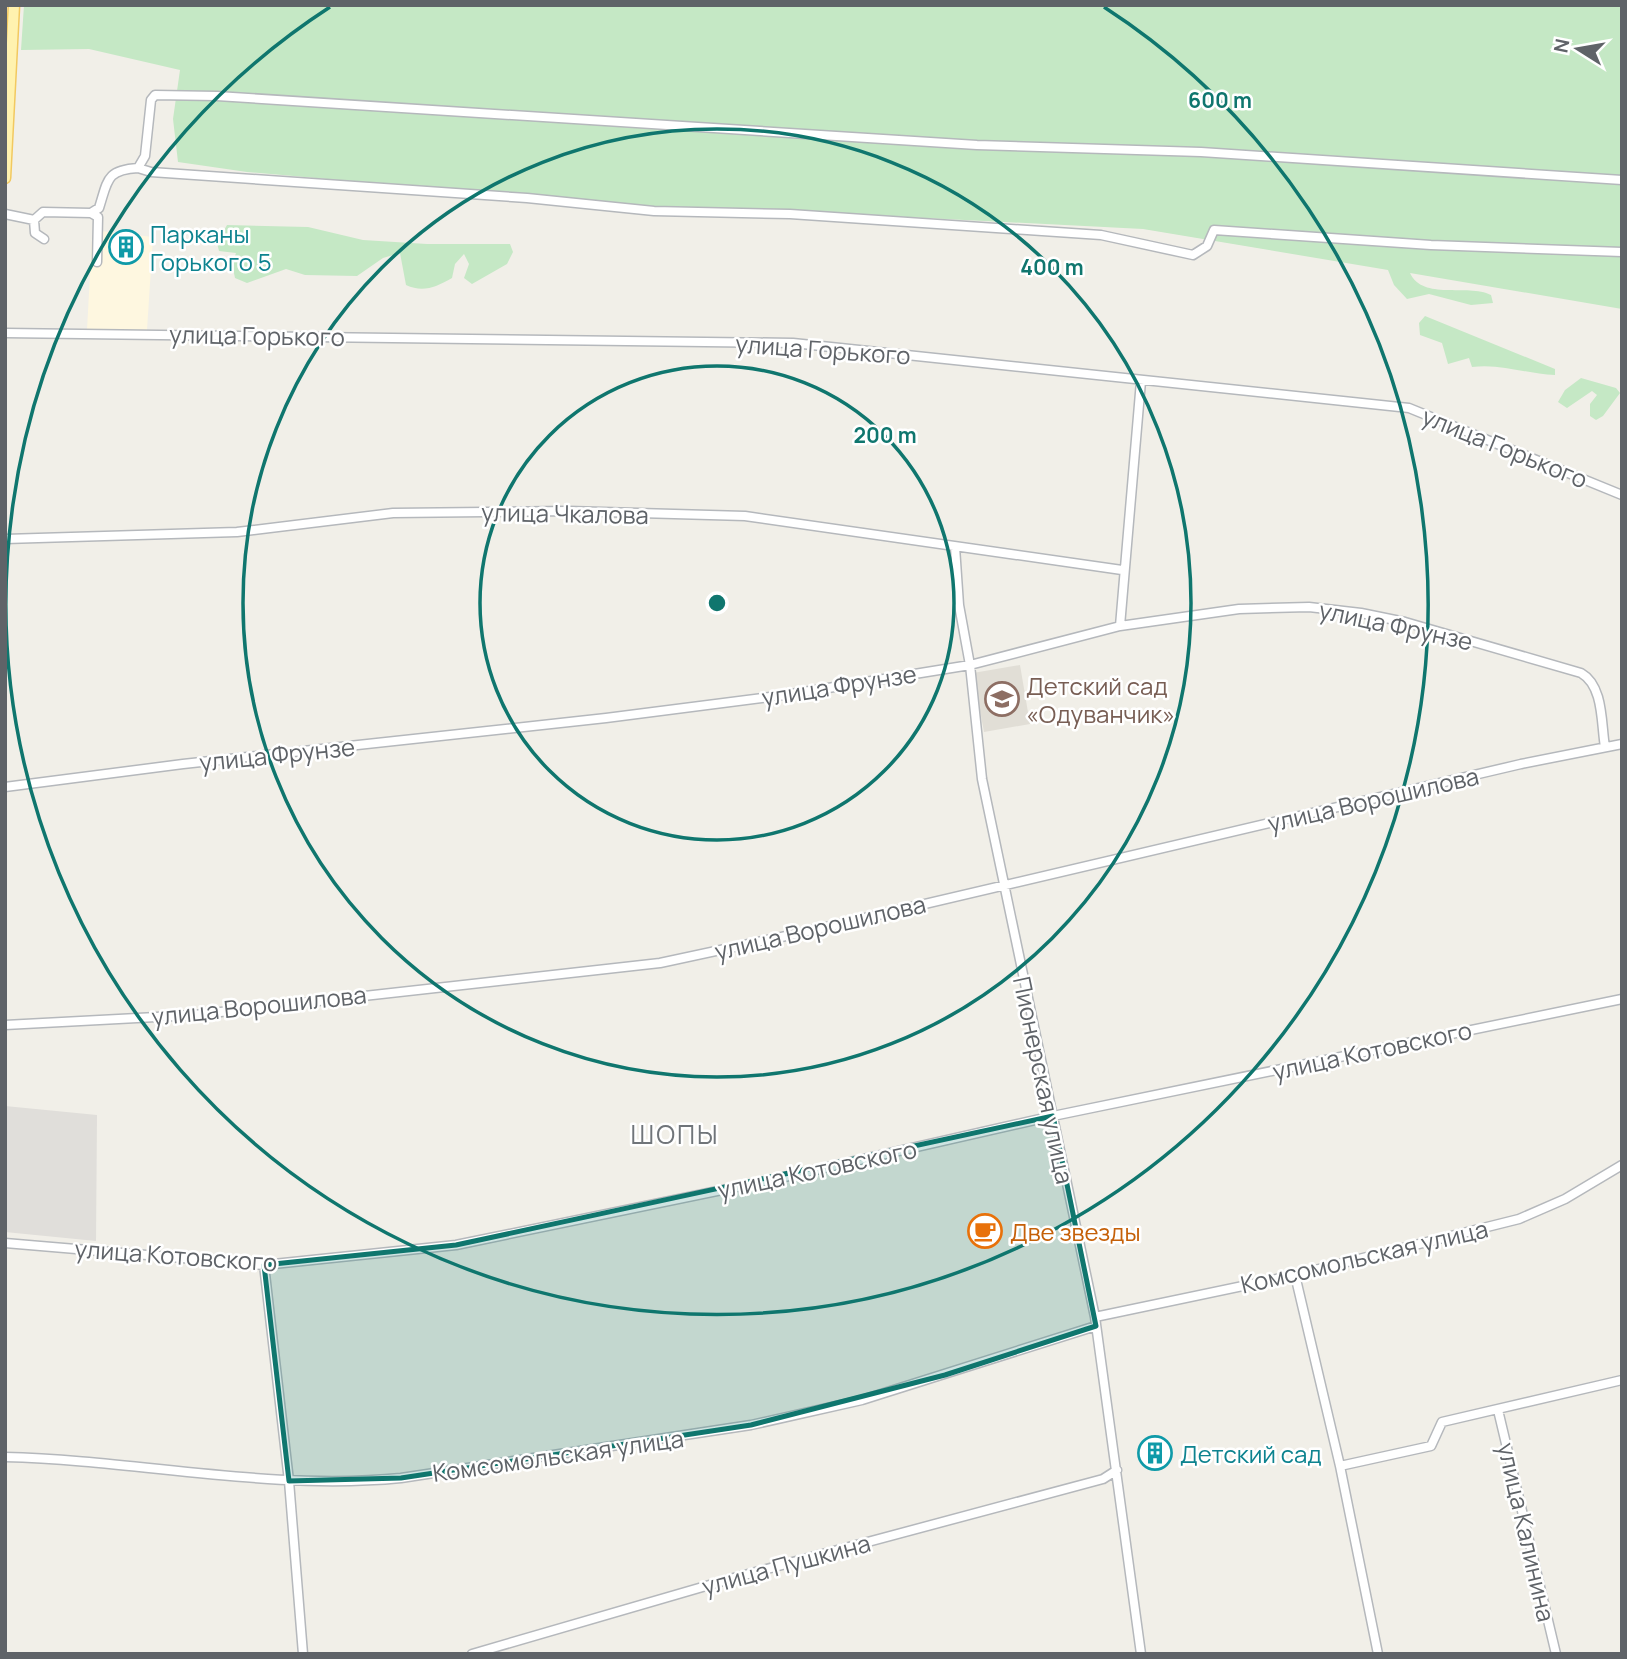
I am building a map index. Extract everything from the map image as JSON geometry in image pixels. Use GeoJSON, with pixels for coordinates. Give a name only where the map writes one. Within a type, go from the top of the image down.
{"type":"FeatureCollection","features":[{"type":"Feature","properties":{"kind":"main road"},"geometry":{"type":"LineString","coordinates":[[5,178],[14,5]]}},
{"type":"Feature","properties":{"kind":"street"},"geometry":{"type":"LineString","coordinates":[[138,168],[145,156],[151,100],[155,95],[217,96],[976,145],[1201,152],[1622,180]]}},
{"type":"Feature","properties":{"kind":"street"},"geometry":{"type":"LineString","coordinates":[[90,213],[99,208],[110,176],[120,169],[138,168],[151,172],[527,198],[654,211],[803,214],[1101,235],[1193,255],[1207,246],[1214,230],[1431,245],[1622,251]]}},
{"type":"Feature","properties":{"kind":"street"},"geometry":{"type":"LineString","coordinates":[[34,220],[43,212],[90,213],[98,217],[100,228],[97,262]]}},
{"type":"Feature","properties":{"kind":"street"},"geometry":{"type":"LineString","coordinates":[[5,214],[34,220]]}},
{"type":"Feature","properties":{"kind":"street"},"geometry":{"type":"LineString","coordinates":[[34,220],[35,233],[44,239]]}},
{"type":"Feature","properties":{"kind":"street","name":"улица Горького"},"geometry":{"type":"LineString","coordinates":[[5,333],[793,343],[1409,408],[1622,495]]}},
{"type":"Feature","properties":{"kind":"street"},"geometry":{"type":"LineString","coordinates":[[1120,626],[1122,570],[1141,381]]}},
{"type":"Feature","properties":{"kind":"street","name":"улица Чкалова"},"geometry":{"type":"LineString","coordinates":[[5,540],[237,532],[393,513],[568,511],[745,516],[1122,570]]}},
{"type":"Feature","properties":{"kind":"street","name":"Пионерская улица"},"geometry":{"type":"LineString","coordinates":[[955,547],[959,605],[970,664],[982,779],[1096,1321],[1141,1654]]}},
{"type":"Feature","properties":{"kind":"street","name":"улица Фрунзе"},"geometry":{"type":"LineString","coordinates":[[5,787],[183,764],[620,717],[785,695],[970,664],[1120,626],[1187,614],[1309,607],[1336,608],[1405,622],[1588,677],[1596,690],[1605,747]]}},
{"type":"Feature","properties":{"kind":"street","name":"улица Ворошилова"},"geometry":{"type":"LineString","coordinates":[[5,1025],[194,1015],[660,963],[1622,744]]}},
{"type":"Feature","properties":{"kind":"street","name":"улица Котовского"},"geometry":{"type":"LineString","coordinates":[[5,1243],[264,1265],[456,1245],[779,1178],[1053,1116],[1622,999]]}},
{"type":"Feature","properties":{"kind":"street","name":"Комсомольская улица"},"geometry":{"type":"LineString","coordinates":[[5,1457],[51,1458],[289,1481],[355,1483],[751,1425],[862,1400],[1096,1321],[1519,1219],[1565,1199],[1622,1165]]}},
{"type":"Feature","properties":{"kind":"street"},"geometry":{"type":"LineString","coordinates":[[264,1265],[289,1481],[303,1654]]}},
{"type":"Feature","properties":{"kind":"street"},"geometry":{"type":"LineString","coordinates":[[1294,1275],[1340,1466],[1378,1654]]}},
{"type":"Feature","properties":{"kind":"street"},"geometry":{"type":"LineString","coordinates":[[1340,1466],[1431,1446],[1442,1422],[1622,1380]]}},
{"type":"Feature","properties":{"kind":"street","name":"улица Калинина"},"geometry":{"type":"LineString","coordinates":[[1498,1409],[1556,1654]]}},
{"type":"Feature","properties":{"kind":"street","name":"улица Пушкина"},"geometry":{"type":"LineString","coordinates":[[472,1654],[737,1577],[1103,1479],[1116,1470]]}},
{"type":"Feature","properties":{"kind":"street"},"geometry":{"type":"LineString","coordinates":[[1103,1479],[1119,1489]]}},
{"type":"Feature","properties":{"kind":"highlighted area"},"geometry":{"type":"Polygon","coordinates":[[[1053,1116],[1096,1326],[945,1375],[751,1425],[401,1478],[289,1481],[264,1265],[456,1245],[1053,1116]]]}},
{"type":"Feature","properties":{"kind":"shaded area"},"geometry":{"type":"Polygon","coordinates":[[[101,231],[153,237],[147,330],[87,330],[92,238],[101,231]]]}},
{"type":"Feature","properties":{"kind":"shaded area","name":"Детский сад «Одуванчик»"},"geometry":{"type":"Polygon","coordinates":[[[1020,665],[1030,724],[984,732],[973,673],[1020,665]]]}},
{"type":"Feature","properties":{"kind":"shaded area"},"geometry":{"type":"Polygon","coordinates":[[[5,1106],[97,1115],[96,1241],[5,1232],[5,1106]]]}},
{"type":"Feature","properties":{"kind":"green space"},"geometry":{"type":"Polygon","coordinates":[[[24,5],[1622,5],[1622,309],[1410,273],[1425,287],[1481,292],[1491,295],[1493,303],[1471,305],[1429,294],[1407,299],[1394,285],[1388,270],[1143,229],[809,212],[645,207],[247,172],[178,162],[173,119],[180,70],[89,49],[21,50],[24,5]]]}},
{"type":"Feature","properties":{"kind":"green space"},"geometry":{"type":"Polygon","coordinates":[[[227,225],[308,227],[363,240],[427,244],[510,244],[513,252],[507,264],[472,284],[464,278],[469,264],[464,254],[455,264],[452,278],[424,289],[406,285],[400,253],[383,258],[357,276],[305,275],[286,269],[247,283],[235,278],[232,264],[236,253],[219,251],[217,243],[227,225]]]}},
{"type":"Feature","properties":{"kind":"green space"},"geometry":{"type":"Polygon","coordinates":[[[1425,316],[1555,369],[1555,375],[1493,366],[1472,367],[1469,358],[1448,364],[1442,343],[1420,335],[1419,323],[1425,316]]]}},
{"type":"Feature","properties":{"kind":"green space"},"geometry":{"type":"Polygon","coordinates":[[[1581,378],[1616,388],[1620,393],[1603,416],[1596,420],[1590,416],[1590,404],[1597,395],[1592,391],[1567,408],[1558,402],[1565,390],[1581,378]]]}},
{"type":"Feature","properties":{"kind":"place","name":"Парканы Горького 5"},"geometry":{"type":"Point","coordinates":[126,247]}},
{"type":"Feature","properties":{"kind":"place","name":"Детский сад «Одуванчик»"},"geometry":{"type":"Point","coordinates":[1002,699]}},
{"type":"Feature","properties":{"kind":"place","name":"Две звезды"},"geometry":{"type":"Point","coordinates":[985,1231]}},
{"type":"Feature","properties":{"kind":"place","name":"Детский сад"},"geometry":{"type":"Point","coordinates":[1155,1453]}},
{"type":"Feature","properties":{"kind":"district","name":"ШОПЫ"},"geometry":{"type":"Point","coordinates":[675,1134]}}]}
